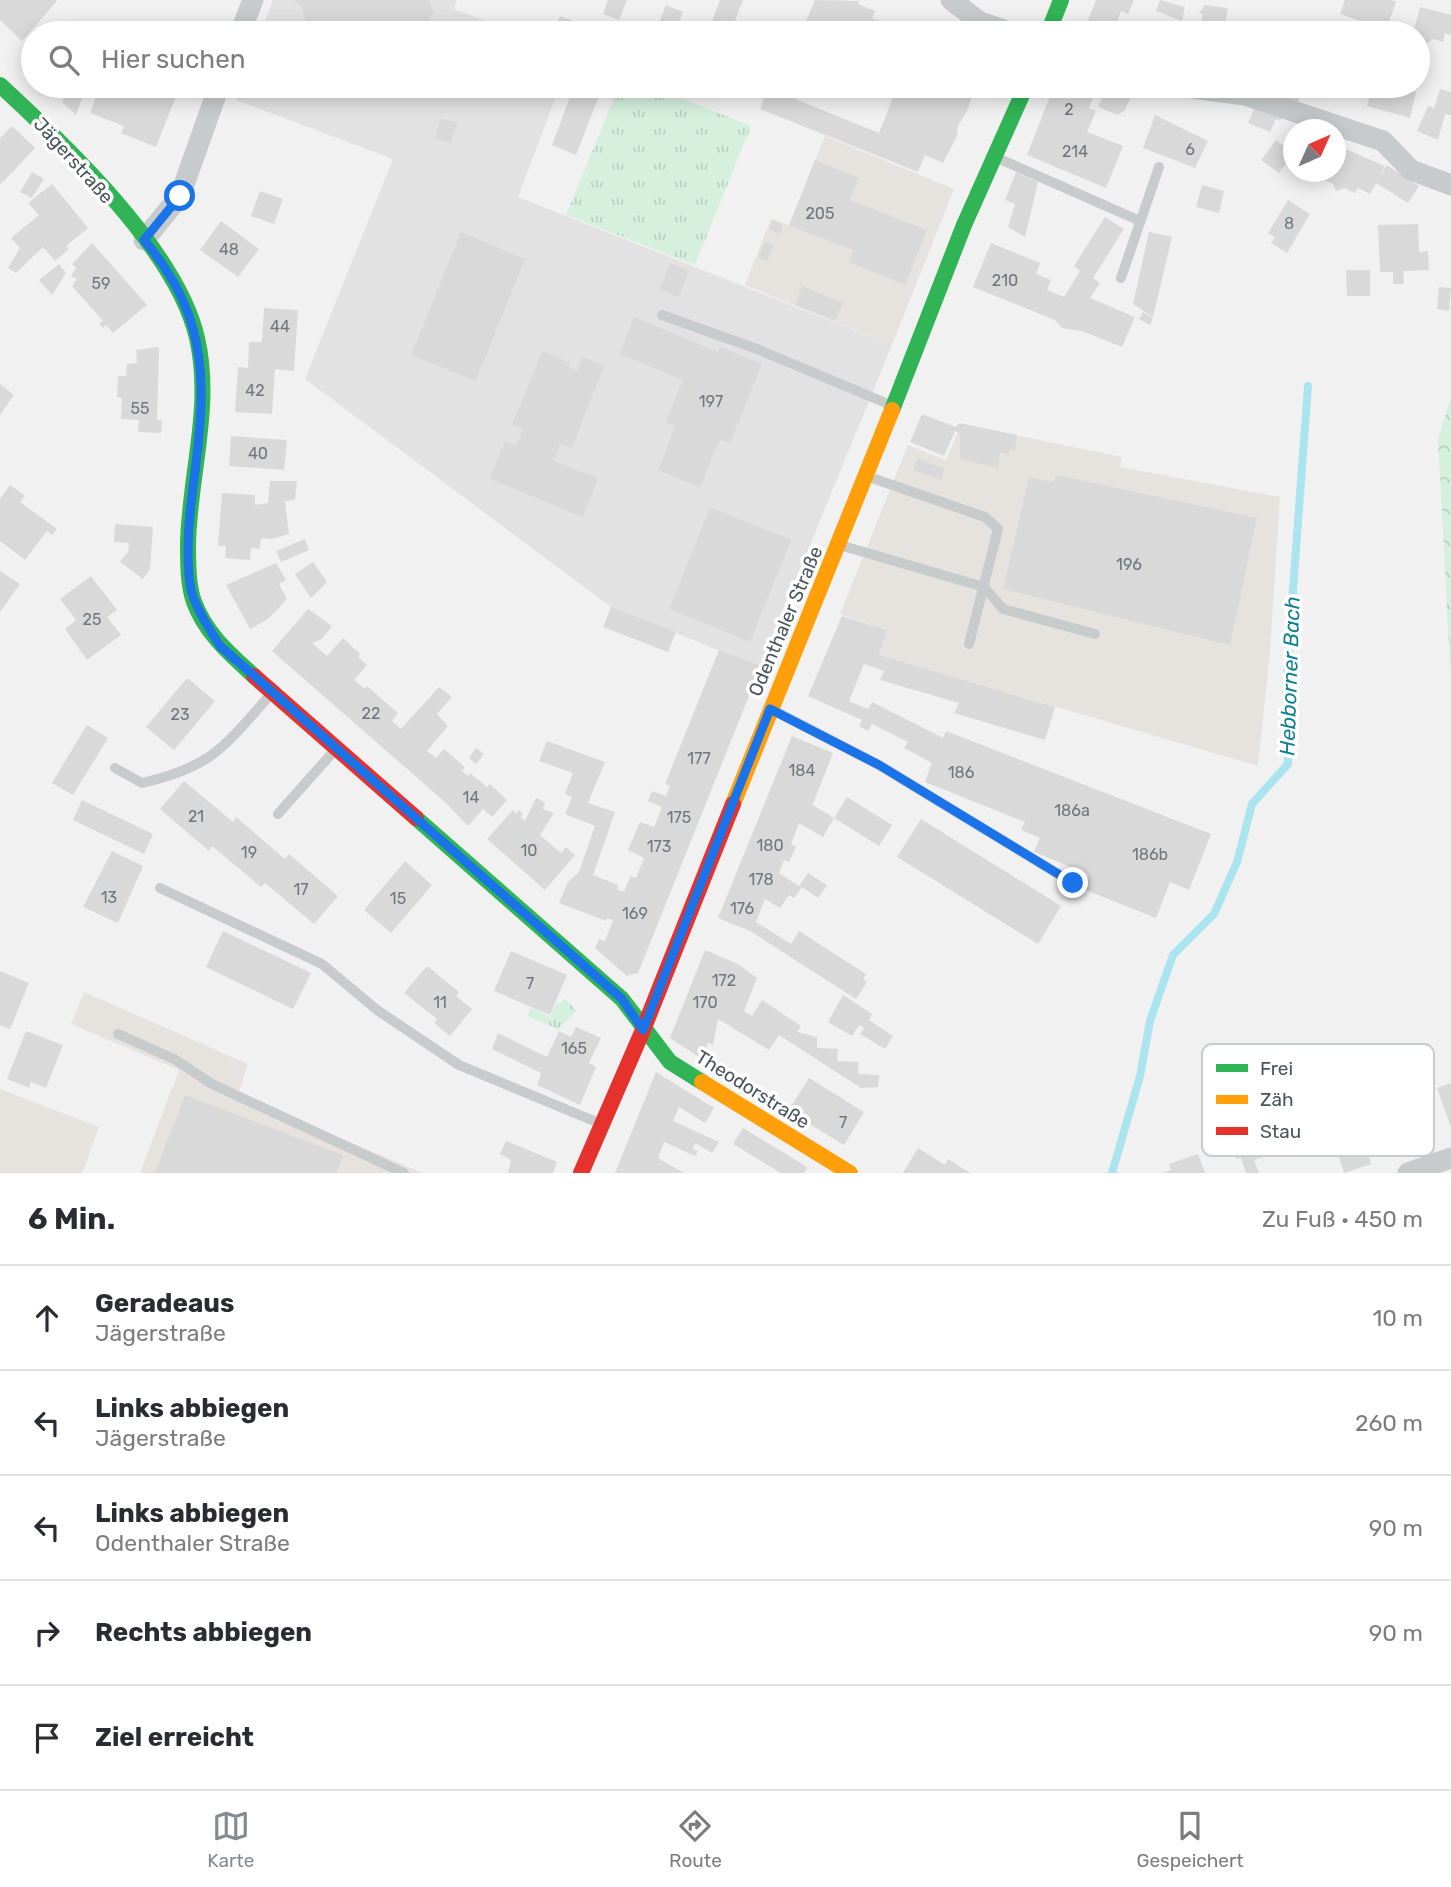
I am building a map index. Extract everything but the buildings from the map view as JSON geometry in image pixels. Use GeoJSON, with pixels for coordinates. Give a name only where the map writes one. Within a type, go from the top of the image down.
{"type":"FeatureCollection","features":[{"type":"Feature","properties":{"kind":"street"},"geometry":{"type":"LineString","coordinates":[[245,21],[253,0]]}},
{"type":"Feature","properties":{"kind":"street"},"geometry":{"type":"LineString","coordinates":[[951,0],[979,21]]}},
{"type":"Feature","properties":{"kind":"street"},"geometry":{"type":"LineString","coordinates":[[1053,21],[1061,0]]}},
{"type":"Feature","properties":{"kind":"street","name":"Jägerstraße"},"geometry":{"type":"LineString","coordinates":[[0,85],[47,127],[144,240],[181,294],[197,335],[202,371],[200,428],[187,533],[192,597],[220,646],[622,999],[643,1030]]}},
{"type":"Feature","properties":{"kind":"street"},"geometry":{"type":"LineString","coordinates":[[144,240],[180,196],[215,98]]}},
{"type":"Feature","properties":{"kind":"street","name":"Odenthaler Straße"},"geometry":{"type":"LineString","coordinates":[[581,1173],[643,1030],[770,709],[840,545],[964,225],[1021,98]]}},
{"type":"Feature","properties":{"kind":"street"},"geometry":{"type":"LineString","coordinates":[[1254,98],[1383,141],[1411,170],[1451,185]]}},
{"type":"Feature","properties":{"kind":"street","name":"Theodorstraße"},"geometry":{"type":"LineString","coordinates":[[643,1030],[670,1062],[850,1173]]}},
{"type":"Feature","properties":{"kind":"street"},"geometry":{"type":"LineString","coordinates":[[1408,1173],[1451,1158]]}},
{"type":"Feature","properties":{"kind":"lane"},"geometry":{"type":"LineString","coordinates":[[995,157],[1140,221]]}},
{"type":"Feature","properties":{"kind":"lane"},"geometry":{"type":"LineString","coordinates":[[1121,278],[1159,167]]}},
{"type":"Feature","properties":{"kind":"lane"},"geometry":{"type":"LineString","coordinates":[[662,315],[757,349],[893,406]]}},
{"type":"Feature","properties":{"kind":"lane"},"geometry":{"type":"LineString","coordinates":[[867,477],[985,517],[998,529],[969,644]]}},
{"type":"Feature","properties":{"kind":"lane"},"geometry":{"type":"LineString","coordinates":[[840,545],[984,587],[1003,609],[1095,634]]}},
{"type":"Feature","properties":{"kind":"lane"},"geometry":{"type":"LineString","coordinates":[[115,768],[142,783],[177,775],[200,765],[217,754],[272,693]]}},
{"type":"Feature","properties":{"kind":"lane"},"geometry":{"type":"LineString","coordinates":[[770,709],[879,765],[1073,883]]}},
{"type":"Feature","properties":{"kind":"lane"},"geometry":{"type":"LineString","coordinates":[[278,814],[336,749]]}},
{"type":"Feature","properties":{"kind":"lane"},"geometry":{"type":"LineString","coordinates":[[160,888],[322,964],[377,1010],[459,1065],[601,1124]]}},
{"type":"Feature","properties":{"kind":"lane"},"geometry":{"type":"LineString","coordinates":[[118,1034],[174,1059],[212,1084],[404,1173]]}},
{"type":"Feature","properties":{"kind":"shaded area"},"geometry":{"type":"Polygon","coordinates":[[[273,0],[457,0],[454,9],[486,21],[265,21],[273,0]]]}},
{"type":"Feature","properties":{"kind":"shaded area"},"geometry":{"type":"Polygon","coordinates":[[[555,98],[518,197],[892,345],[760,667],[611,607],[305,379],[393,159],[236,100],[555,98]]]}},
{"type":"Feature","properties":{"kind":"shaded area"},"geometry":{"type":"Polygon","coordinates":[[[825,136],[954,189],[892,345],[745,285],[771,219],[789,225],[825,136]]]}},
{"type":"Feature","properties":{"kind":"shaded area"},"geometry":{"type":"Polygon","coordinates":[[[961,424],[1122,457],[1120,467],[1280,497],[1270,652],[1258,766],[879,655],[887,630],[840,614],[908,445],[946,460],[961,424]]]}},
{"type":"Feature","properties":{"kind":"shaded area"},"geometry":{"type":"Polygon","coordinates":[[[84,992],[248,1064],[238,1095],[423,1173],[140,1173],[179,1070],[71,1024],[84,992]]]}},
{"type":"Feature","properties":{"kind":"shaded area"},"geometry":{"type":"Polygon","coordinates":[[[0,1089],[99,1127],[82,1173],[0,1173],[0,1089]]]}},
{"type":"Feature","properties":{"kind":"green space"},"geometry":{"type":"Polygon","coordinates":[[[614,98],[681,98],[751,126],[695,265],[566,215],[614,98]]]}},
{"type":"Feature","properties":{"kind":"green space"},"geometry":{"type":"Polygon","coordinates":[[[1451,397],[1451,664],[1450,665],[1438,439],[1451,397]]]}},
{"type":"Feature","properties":{"kind":"green space"},"geometry":{"type":"Polygon","coordinates":[[[564,998],[577,1011],[558,1029],[527,1016],[531,1008],[550,1017],[557,1002],[562,1003],[564,998]]]}},
{"type":"Feature","properties":{"kind":"waterway","name":"Hebborner Bach"},"geometry":{"type":"LineString","coordinates":[[1112,1173],[1140,1076],[1150,1021],[1173,955],[1214,914],[1237,862],[1252,804],[1288,764],[1286,684],[1308,386]]}},
{"type":"Feature","properties":{"kind":"traffic: fast"},"geometry":{"type":"LineString","coordinates":[[1053,21],[1061,0]]}},
{"type":"Feature","properties":{"kind":"traffic: fast"},"geometry":{"type":"LineString","coordinates":[[0,85],[86,168],[115,201],[167,270],[185,304],[197,338],[202,390],[199,442],[189,519],[188,559],[191,588],[199,613],[212,634],[254,676]]}},
{"type":"Feature","properties":{"kind":"traffic: fast"},"geometry":{"type":"LineString","coordinates":[[892,410],[964,225],[1021,98]]}},
{"type":"Feature","properties":{"kind":"traffic: fast"},"geometry":{"type":"LineString","coordinates":[[416,818],[622,999],[670,1062],[702,1082]]}},
{"type":"Feature","properties":{"kind":"traffic: slow"},"geometry":{"type":"LineString","coordinates":[[733,804],[892,410]]}},
{"type":"Feature","properties":{"kind":"traffic: slow"},"geometry":{"type":"LineString","coordinates":[[702,1082],[850,1173]]}},
{"type":"Feature","properties":{"kind":"traffic: jam"},"geometry":{"type":"LineString","coordinates":[[254,676],[416,818]]}},
{"type":"Feature","properties":{"kind":"traffic: jam"},"geometry":{"type":"LineString","coordinates":[[581,1173],[643,1030],[733,804]]}},
{"type":"Feature","properties":{"kind":"route"},"geometry":{"type":"LineString","coordinates":[[180,196],[144,240],[181,294],[197,335],[202,371],[200,428],[187,533],[192,597],[220,646],[622,999],[643,1030],[770,709],[879,765],[1073,883]]}}]}
